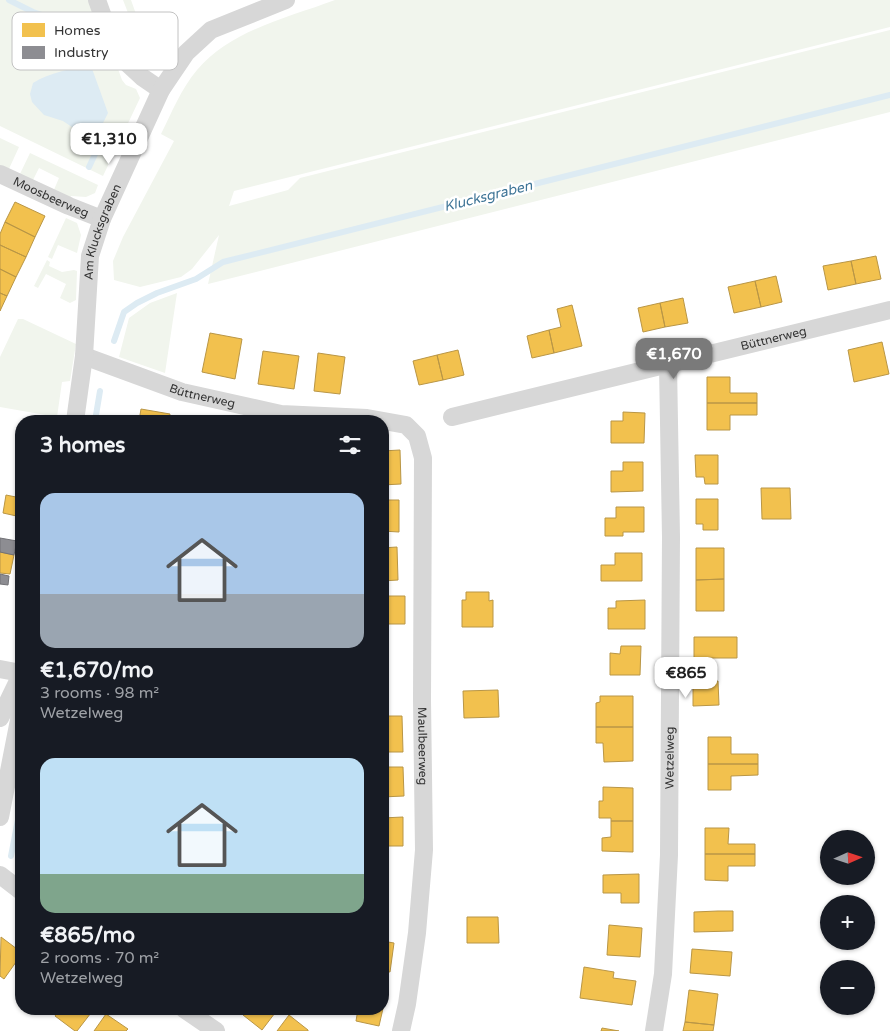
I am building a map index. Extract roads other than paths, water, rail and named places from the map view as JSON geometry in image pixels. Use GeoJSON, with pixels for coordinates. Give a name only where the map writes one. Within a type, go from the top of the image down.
{"type":"FeatureCollection","features":[{"type":"Feature","properties":{"kind":"street"},"geometry":{"type":"LineString","coordinates":[[97,0],[101,12]]}},
{"type":"Feature","properties":{"kind":"street","name":"Am Klucksgraben"},"geometry":{"type":"LineString","coordinates":[[178,65],[186,53],[211,30],[286,0]]}},
{"type":"Feature","properties":{"kind":"street"},"geometry":{"type":"LineString","coordinates":[[134,70],[161,90]]}},
{"type":"Feature","properties":{"kind":"street","name":"Am Klucksgraben"},"geometry":{"type":"LineString","coordinates":[[76,415],[84,356],[90,256],[102,219],[161,90],[175,70]]}},
{"type":"Feature","properties":{"kind":"street","name":"Moosbeerweg"},"geometry":{"type":"LineString","coordinates":[[0,174],[102,219]]}},
{"type":"Feature","properties":{"kind":"street","name":"Büttnerweg"},"geometry":{"type":"LineString","coordinates":[[452,417],[890,310]]}},
{"type":"Feature","properties":{"kind":"street","name":"Büttnerweg"},"geometry":{"type":"LineString","coordinates":[[84,356],[182,392],[269,415]]}},
{"type":"Feature","properties":{"kind":"street","name":"Wetzelweg"},"geometry":{"type":"LineString","coordinates":[[654,1031],[663,974],[669,855],[671,537],[668,365]]}},
{"type":"Feature","properties":{"kind":"street","name":"Büttnerweg"},"geometry":{"type":"LineString","coordinates":[[389,422],[406,425],[417,436],[424,458]]}},
{"type":"Feature","properties":{"kind":"street","name":"Maulbeerweg"},"geometry":{"type":"LineString","coordinates":[[402,1031],[417,933],[424,850],[422,700],[424,458]]}},
{"type":"Feature","properties":{"kind":"street"},"geometry":{"type":"LineString","coordinates":[[0,669],[15,672]]}},
{"type":"Feature","properties":{"kind":"street"},"geometry":{"type":"LineString","coordinates":[[0,718],[15,686]]}},
{"type":"Feature","properties":{"kind":"street"},"geometry":{"type":"LineString","coordinates":[[0,817],[15,744]]}},
{"type":"Feature","properties":{"kind":"street"},"geometry":{"type":"LineString","coordinates":[[0,875],[15,886]]}},
{"type":"Feature","properties":{"kind":"street"},"geometry":{"type":"LineString","coordinates":[[193,1015],[216,1031]]}},
{"type":"Feature","properties":{"kind":"waterway"},"geometry":{"type":"LineString","coordinates":[[9,0],[33,12]]}},
{"type":"Feature","properties":{"kind":"waterway"},"geometry":{"type":"LineString","coordinates":[[81,70],[83,75]]}},
{"type":"Feature","properties":{"kind":"waterway","name":"Klucksgraben"},"geometry":{"type":"LineString","coordinates":[[114,341],[124,312],[157,293],[196,279],[223,262],[890,95]]}},
{"type":"Feature","properties":{"kind":"waterway"},"geometry":{"type":"LineString","coordinates":[[89,167],[97,150],[101,129]]}},
{"type":"Feature","properties":{"kind":"waterway","name":"Klucksgraben"},"geometry":{"type":"LineString","coordinates":[[96,415],[100,391]]}},
{"type":"Feature","properties":{"kind":"waterway","name":"Klucksgraben"},"geometry":{"type":"LineString","coordinates":[[11,856],[15,835]]}}]}
